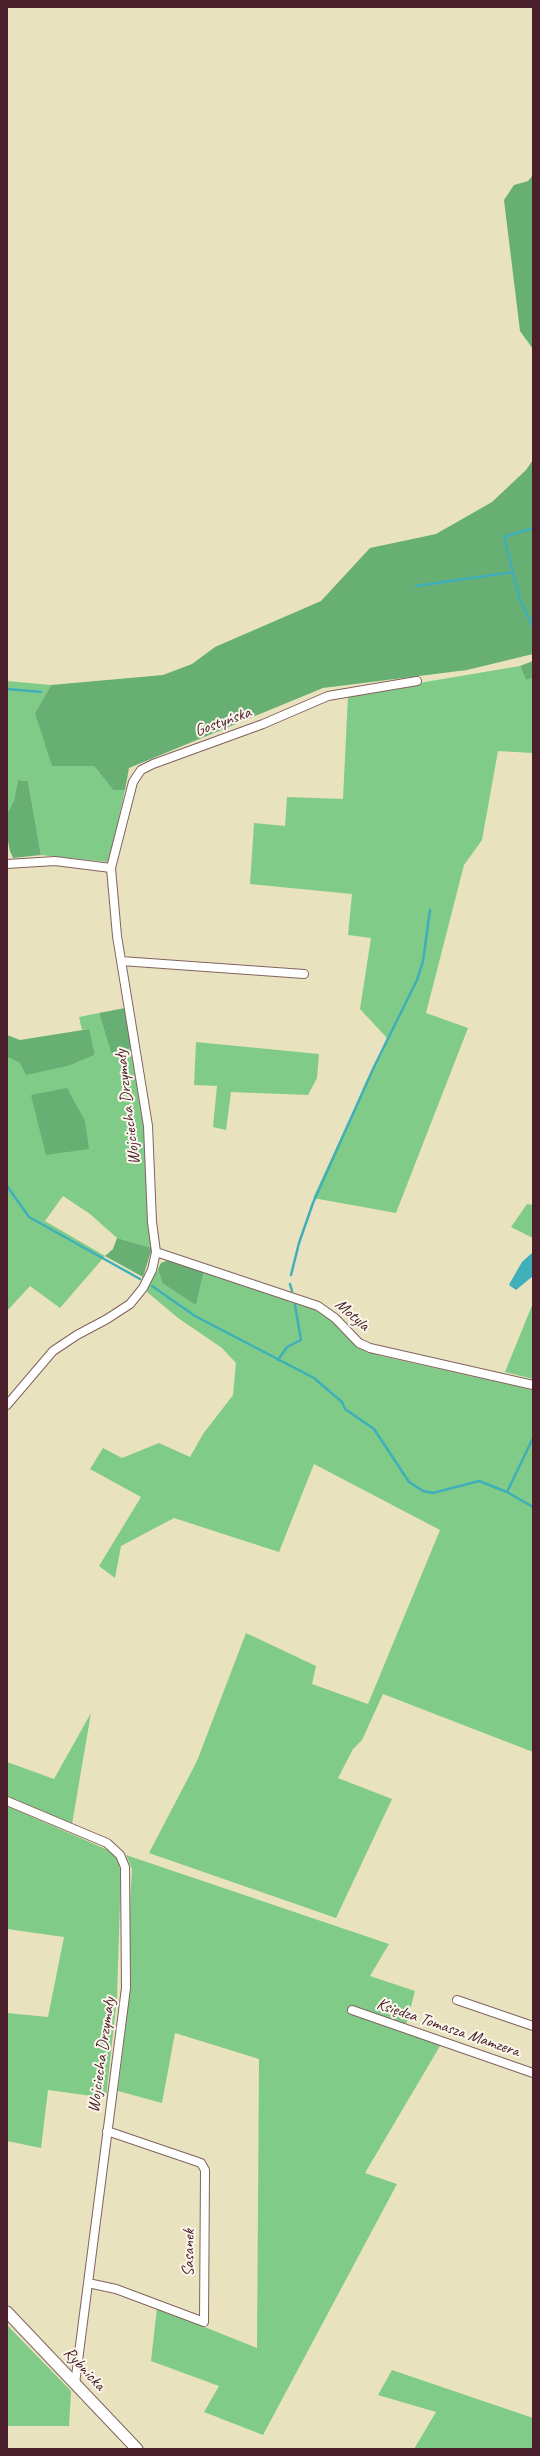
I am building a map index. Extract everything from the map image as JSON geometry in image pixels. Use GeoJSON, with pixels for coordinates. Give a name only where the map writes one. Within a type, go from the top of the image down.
{"type":"FeatureCollection","features":[{"type":"Feature","properties":{"kind":"street","name":"Gostyńska"},"geometry":{"type":"LineString","coordinates":[[111,868],[133,782],[141,770],[153,764],[263,724],[328,696],[417,681]]}},
{"type":"Feature","properties":{"kind":"street"},"geometry":{"type":"LineString","coordinates":[[7,864],[55,861],[111,868]]}},
{"type":"Feature","properties":{"kind":"street","name":"Wojciecha Drzymały"},"geometry":{"type":"LineString","coordinates":[[7,1406],[53,1351],[77,1335],[107,1320],[130,1304],[143,1288],[152,1270],[156,1252],[152,1222],[148,1126],[121,961],[111,868]]}},
{"type":"Feature","properties":{"kind":"street"},"geometry":{"type":"LineString","coordinates":[[121,961],[304,974]]}},
{"type":"Feature","properties":{"kind":"street","name":"Motyla"},"geometry":{"type":"LineString","coordinates":[[156,1252],[318,1306],[335,1318],[359,1343],[370,1348],[533,1385]]}},
{"type":"Feature","properties":{"kind":"street","name":"Wojciecha Drzymały"},"geometry":{"type":"LineString","coordinates":[[7,1801],[107,1843],[120,1855],[125,1867],[126,1988],[106,2131],[75,2384]]}},
{"type":"Feature","properties":{"kind":"street"},"geometry":{"type":"LineString","coordinates":[[457,2000],[533,2026]]}},
{"type":"Feature","properties":{"kind":"street","name":"Księdza Tomasza Mamzera"},"geometry":{"type":"LineString","coordinates":[[352,2010],[533,2073]]}},
{"type":"Feature","properties":{"kind":"street","name":"Sasanek"},"geometry":{"type":"LineString","coordinates":[[88,2283],[116,2289],[204,2322],[205,2170],[201,2163],[106,2131]]}},
{"type":"Feature","properties":{"kind":"street","name":"Rybnicka"},"geometry":{"type":"LineString","coordinates":[[7,2312],[138,2449]]}},
{"type":"Feature","properties":{"kind":"green space"},"geometry":{"type":"Polygon","coordinates":[[[533,175],[533,349],[520,331],[504,200],[514,185],[528,181],[533,175]]]}},
{"type":"Feature","properties":{"kind":"green space"},"geometry":{"type":"Polygon","coordinates":[[[533,460],[533,654],[467,670],[323,688],[129,768],[125,790],[113,790],[94,766],[52,766],[35,713],[51,685],[163,675],[192,664],[215,647],[321,601],[370,548],[436,534],[492,502],[526,470],[533,460]]]}},
{"type":"Feature","properties":{"kind":"green space"},"geometry":{"type":"Polygon","coordinates":[[[533,661],[533,678],[526,680],[520,666],[533,661]]]}},
{"type":"Feature","properties":{"kind":"green space"},"geometry":{"type":"Polygon","coordinates":[[[520,666],[526,680],[533,678],[533,753],[498,751],[482,840],[464,865],[426,1013],[468,1028],[396,1213],[313,1198],[387,1038],[360,1009],[371,938],[348,935],[352,894],[250,884],[254,823],[285,826],[287,797],[343,799],[348,695],[520,666]]]}},
{"type":"Feature","properties":{"kind":"green space"},"geometry":{"type":"Polygon","coordinates":[[[7,681],[51,685],[35,713],[94,766],[113,790],[125,790],[109,862],[41,855],[28,781],[18,780],[14,800],[7,814],[7,681]]]}},
{"type":"Feature","properties":{"kind":"green space"},"geometry":{"type":"Polygon","coordinates":[[[18,780],[28,781],[41,855],[13,858],[10,851],[7,836],[7,814],[14,800],[18,780]]]}},
{"type":"Feature","properties":{"kind":"green space"},"geometry":{"type":"Polygon","coordinates":[[[125,1008],[132,1048],[111,1053],[99,1013],[125,1008]]]}},
{"type":"Feature","properties":{"kind":"green space"},"geometry":{"type":"Polygon","coordinates":[[[99,1013],[111,1053],[132,1048],[145,1137],[152,1248],[117,1238],[90,1214],[63,1196],[45,1221],[105,1256],[60,1308],[30,1286],[7,1311],[7,1057],[20,1063],[71,1065],[95,1055],[88,1029],[82,1030],[79,1017],[99,1013]]]}},
{"type":"Feature","properties":{"kind":"green space"},"geometry":{"type":"Polygon","coordinates":[[[89,1029],[95,1055],[71,1065],[26,1075],[20,1063],[7,1057],[7,1035],[20,1040],[89,1029]]]}},
{"type":"Feature","properties":{"kind":"green space"},"geometry":{"type":"Polygon","coordinates":[[[196,1042],[319,1054],[317,1078],[308,1095],[231,1092],[226,1130],[213,1127],[217,1086],[194,1085],[196,1042]]]}},
{"type":"Feature","properties":{"kind":"green space"},"geometry":{"type":"Polygon","coordinates":[[[67,1088],[85,1121],[89,1149],[46,1155],[31,1095],[67,1088]]]}},
{"type":"Feature","properties":{"kind":"green space"},"geometry":{"type":"Polygon","coordinates":[[[527,1204],[533,1205],[533,1238],[511,1227],[527,1204]]]}},
{"type":"Feature","properties":{"kind":"green space"},"geometry":{"type":"Polygon","coordinates":[[[117,1238],[152,1248],[143,1277],[105,1256],[113,1249],[117,1238]]]}},
{"type":"Feature","properties":{"kind":"green space"},"geometry":{"type":"Polygon","coordinates":[[[171,1259],[204,1271],[196,1305],[162,1283],[158,1269],[161,1263],[171,1259]]]}},
{"type":"Feature","properties":{"kind":"green space"},"geometry":{"type":"Polygon","coordinates":[[[158,1269],[162,1283],[196,1304],[204,1271],[309,1307],[329,1318],[357,1346],[381,1356],[533,1390],[533,1752],[383,1694],[362,1740],[353,1749],[338,1778],[392,1799],[336,1918],[149,1853],[197,1761],[246,1633],[316,1666],[312,1684],[368,1704],[440,1530],[314,1464],[279,1552],[174,1518],[121,1546],[115,1578],[99,1566],[141,1497],[90,1469],[103,1448],[122,1458],[159,1443],[190,1457],[203,1434],[233,1395],[236,1363],[222,1348],[178,1318],[146,1291],[158,1269]]]}},
{"type":"Feature","properties":{"kind":"green space"},"geometry":{"type":"Polygon","coordinates":[[[533,1303],[533,1379],[505,1372],[533,1303]]]}},
{"type":"Feature","properties":{"kind":"green space"},"geometry":{"type":"Polygon","coordinates":[[[91,1713],[72,1824],[7,1796],[7,1762],[54,1779],[91,1713]]]}},
{"type":"Feature","properties":{"kind":"green space"},"geometry":{"type":"Polygon","coordinates":[[[7,1806],[108,1850],[117,1858],[121,1872],[117,1997],[106,2098],[48,2090],[41,2148],[7,2141],[7,2013],[48,2017],[64,1937],[7,1929],[7,1806]]]}},
{"type":"Feature","properties":{"kind":"green space"},"geometry":{"type":"Polygon","coordinates":[[[126,1855],[389,1944],[370,1976],[415,1991],[406,2025],[442,2038],[440,2046],[365,2173],[397,2184],[263,2435],[204,2412],[219,2386],[151,2361],[157,2308],[257,2348],[259,2059],[175,2033],[162,2103],[118,2091],[131,1980],[129,1922],[132,1869],[126,1855]]]}},
{"type":"Feature","properties":{"kind":"green space"},"geometry":{"type":"Polygon","coordinates":[[[7,2325],[71,2391],[69,2426],[7,2426],[7,2325]]]}},
{"type":"Feature","properties":{"kind":"green space"},"geometry":{"type":"Polygon","coordinates":[[[392,2370],[533,2418],[533,2449],[414,2449],[436,2412],[378,2395],[392,2370]]]}},
{"type":"Feature","properties":{"kind":"water"},"geometry":{"type":"Polygon","coordinates":[[[533,1252],[533,1276],[516,1290],[509,1285],[522,1262],[533,1252]]]}},
{"type":"Feature","properties":{"kind":"waterway"},"geometry":{"type":"LineString","coordinates":[[533,528],[504,537],[520,600],[533,627]]}},
{"type":"Feature","properties":{"kind":"waterway"},"geometry":{"type":"LineString","coordinates":[[416,586],[513,572]]}},
{"type":"Feature","properties":{"kind":"waterway"},"geometry":{"type":"LineString","coordinates":[[7,689],[41,692]]}},
{"type":"Feature","properties":{"kind":"waterway"},"geometry":{"type":"LineString","coordinates":[[291,1275],[299,1243],[313,1203],[373,1069],[417,980],[423,961],[430,910]]}},
{"type":"Feature","properties":{"kind":"waterway"},"geometry":{"type":"LineString","coordinates":[[7,1186],[29,1217],[140,1279]]}},
{"type":"Feature","properties":{"kind":"waterway"},"geometry":{"type":"LineString","coordinates":[[290,1284],[292,1291]]}},
{"type":"Feature","properties":{"kind":"waterway"},"geometry":{"type":"LineString","coordinates":[[152,1286],[195,1316],[314,1378],[342,1402],[345,1409],[374,1429],[409,1482],[423,1491],[433,1493],[479,1481],[507,1492],[533,1507]]}},
{"type":"Feature","properties":{"kind":"waterway"},"geometry":{"type":"LineString","coordinates":[[278,1360],[287,1347],[301,1340],[295,1305]]}},
{"type":"Feature","properties":{"kind":"waterway"},"geometry":{"type":"LineString","coordinates":[[507,1492],[533,1438]]}}]}
